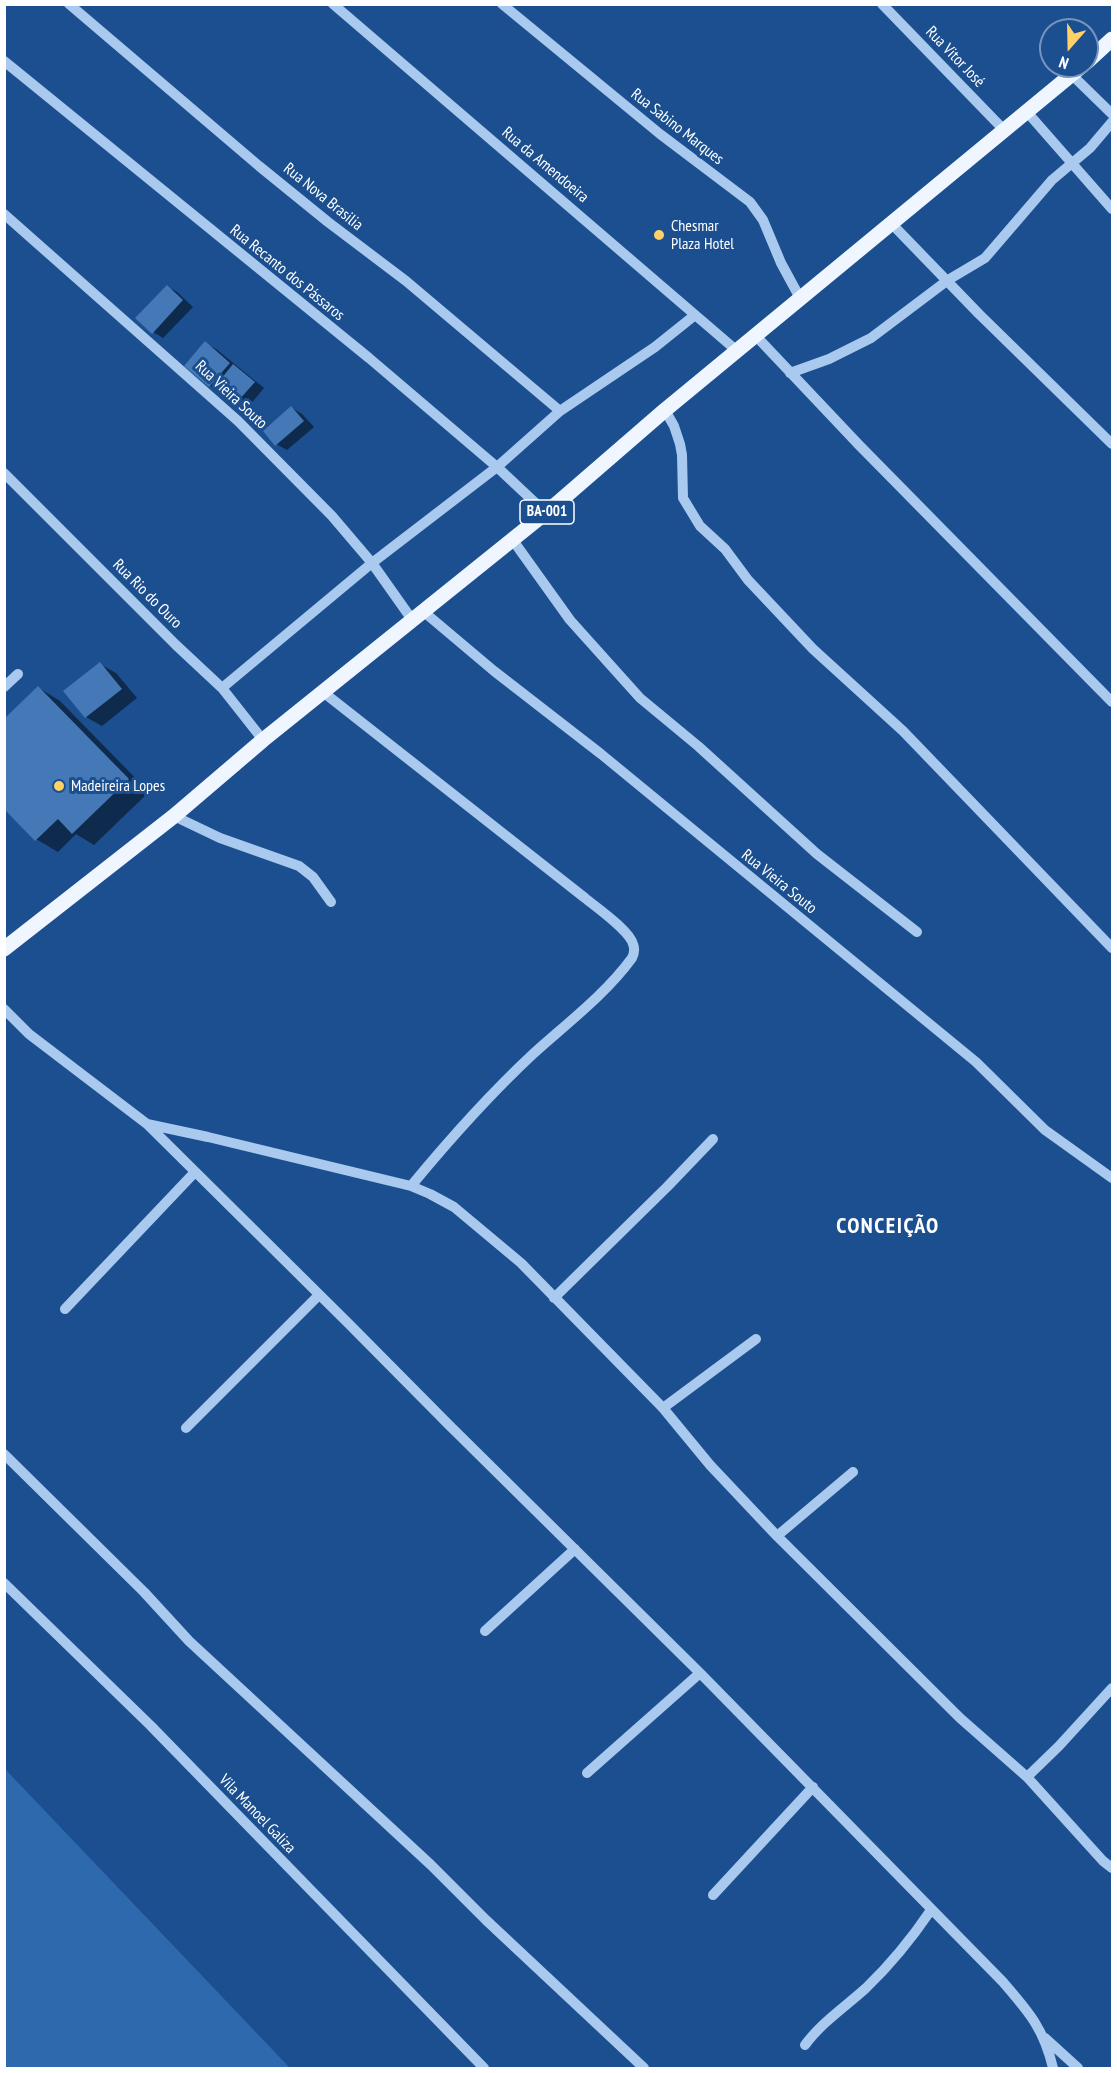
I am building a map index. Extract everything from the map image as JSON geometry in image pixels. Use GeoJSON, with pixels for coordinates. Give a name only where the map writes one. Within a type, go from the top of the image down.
{"type":"FeatureCollection","features":[{"type":"Feature","properties":{"kind":"main road"},"geometry":{"type":"LineString","coordinates":[[1099,51],[1113,39]]}},
{"type":"Feature","properties":{"kind":"main road","name":"BA-001"},"geometry":{"type":"LineString","coordinates":[[4,949],[174,816],[263,740],[546,513],[664,410],[1067,78]]}},
{"type":"Feature","properties":{"kind":"street","name":"Rua Nova Brasilia"},"geometry":{"type":"LineString","coordinates":[[69,4],[259,166],[457,322],[560,411]]}},
{"type":"Feature","properties":{"kind":"street","name":"Rua da Amendoeira"},"geometry":{"type":"LineString","coordinates":[[333,4],[736,350]]}},
{"type":"Feature","properties":{"kind":"street","name":"Rua Sabino Marques"},"geometry":{"type":"LineString","coordinates":[[502,4],[660,134],[750,202],[763,220],[781,263],[800,298]]}},
{"type":"Feature","properties":{"kind":"street","name":"Rua Vitor José"},"geometry":{"type":"LineString","coordinates":[[882,4],[1005,131]]}},
{"type":"Feature","properties":{"kind":"street","name":"Rua Recanto dos Pássaros"},"geometry":{"type":"LineString","coordinates":[[4,61],[369,358],[497,467],[546,513]]}},
{"type":"Feature","properties":{"kind":"street"},"geometry":{"type":"LineString","coordinates":[[1084,78],[1113,114]]}},
{"type":"Feature","properties":{"kind":"street"},"geometry":{"type":"LineString","coordinates":[[1027,112],[1113,209]]}},
{"type":"Feature","properties":{"kind":"street"},"geometry":{"type":"LineString","coordinates":[[790,373],[829,359],[871,338],[948,280],[985,258],[1052,180],[1090,148],[1113,122]]}},
{"type":"Feature","properties":{"kind":"street","name":"Rua Vieira Souto"},"geometry":{"type":"LineString","coordinates":[[4,214],[238,421],[332,516],[419,616],[601,754],[976,1062],[1045,1130],[1113,1178]]}},
{"type":"Feature","properties":{"kind":"street"},"geometry":{"type":"LineString","coordinates":[[890,222],[1113,444]]}},
{"type":"Feature","properties":{"kind":"street"},"geometry":{"type":"LineString","coordinates":[[222,688],[372,563],[497,467],[560,411],[656,347],[695,315]]}},
{"type":"Feature","properties":{"kind":"street"},"geometry":{"type":"LineString","coordinates":[[755,335],[859,445],[1113,702]]}},
{"type":"Feature","properties":{"kind":"street"},"geometry":{"type":"LineString","coordinates":[[664,410],[674,426],[680,444],[684,498],[700,526],[724,549],[748,580],[813,649],[903,731],[1113,948]]}},
{"type":"Feature","properties":{"kind":"street","name":"Rua Rio do Ouro"},"geometry":{"type":"LineString","coordinates":[[4,473],[222,688],[263,740]]}},
{"type":"Feature","properties":{"kind":"street"},"geometry":{"type":"LineString","coordinates":[[512,539],[570,620],[640,698],[698,746],[817,854],[917,932]]}},
{"type":"Feature","properties":{"kind":"street"},"geometry":{"type":"LineString","coordinates":[[4,687],[18,674]]}},
{"type":"Feature","properties":{"kind":"street"},"geometry":{"type":"LineString","coordinates":[[323,692],[568,884],[621,930],[633,944],[632,958],[611,983],[507,1079],[411,1186]]}},
{"type":"Feature","properties":{"kind":"street"},"geometry":{"type":"LineString","coordinates":[[174,816],[220,838],[299,866],[319,883],[332,902]]}},
{"type":"Feature","properties":{"kind":"street"},"geometry":{"type":"LineString","coordinates":[[4,1009],[29,1034],[147,1124],[813,1787],[1003,1982],[1033,2017],[1043,2036],[1053,2068]]}},
{"type":"Feature","properties":{"kind":"street"},"geometry":{"type":"LineString","coordinates":[[147,1124],[411,1186],[454,1208],[521,1263],[663,1408],[710,1465],[777,1536],[944,1703],[1028,1777],[1103,1861],[1113,1868]]}},
{"type":"Feature","properties":{"kind":"street"},"geometry":{"type":"LineString","coordinates":[[554,1298],[713,1139]]}},
{"type":"Feature","properties":{"kind":"street"},"geometry":{"type":"LineString","coordinates":[[65,1309],[195,1172]]}},
{"type":"Feature","properties":{"kind":"street"},"geometry":{"type":"LineString","coordinates":[[186,1428],[319,1295]]}},
{"type":"Feature","properties":{"kind":"street"},"geometry":{"type":"LineString","coordinates":[[663,1408],[756,1339]]}},
{"type":"Feature","properties":{"kind":"street"},"geometry":{"type":"LineString","coordinates":[[4,1454],[144,1592],[197,1649],[431,1865],[643,2068]]}},
{"type":"Feature","properties":{"kind":"street"},"geometry":{"type":"LineString","coordinates":[[777,1536],[853,1472]]}},
{"type":"Feature","properties":{"kind":"street"},"geometry":{"type":"LineString","coordinates":[[484,1631],[575,1549]]}},
{"type":"Feature","properties":{"kind":"street","name":"Vila Manoel Galiza"},"geometry":{"type":"LineString","coordinates":[[4,1583],[174,1750],[484,2068]]}},
{"type":"Feature","properties":{"kind":"street"},"geometry":{"type":"LineString","coordinates":[[586,1773],[700,1673]]}},
{"type":"Feature","properties":{"kind":"street"},"geometry":{"type":"LineString","coordinates":[[1028,1777],[1113,1688]]}},
{"type":"Feature","properties":{"kind":"street"},"geometry":{"type":"LineString","coordinates":[[713,1895],[813,1787]]}},
{"type":"Feature","properties":{"kind":"street"},"geometry":{"type":"LineString","coordinates":[[805,2045],[817,2030],[877,1977],[932,1910]]}},
{"type":"Feature","properties":{"kind":"street"},"geometry":{"type":"LineString","coordinates":[[1043,2036],[1078,2068]]}},
{"type":"Feature","properties":{"kind":"shaded area"},"geometry":{"type":"Polygon","coordinates":[[[5,1769],[290,2068],[5,2068],[5,1769]]]}},
{"type":"Feature","properties":{"kind":"building"},"geometry":{"type":"Polygon","coordinates":[[[167,285],[183,300],[152,334],[135,318],[167,285]]]}},
{"type":"Feature","properties":{"kind":"building"},"geometry":{"type":"Polygon","coordinates":[[[205,341],[230,363],[209,387],[184,366],[205,341]]]}},
{"type":"Feature","properties":{"kind":"building"},"geometry":{"type":"Polygon","coordinates":[[[233,364],[255,382],[238,401],[217,384],[233,364]]]}},
{"type":"Feature","properties":{"kind":"building"},"geometry":{"type":"Polygon","coordinates":[[[291,406],[304,421],[275,446],[263,431],[291,406]]]}},
{"type":"Feature","properties":{"kind":"building"},"geometry":{"type":"Polygon","coordinates":[[[100,662],[122,689],[85,718],[63,691],[100,662]]]}},
{"type":"Feature","properties":{"kind":"building"},"geometry":{"type":"Polygon","coordinates":[[[38,686],[129,779],[72,834],[58,819],[35,841],[4,809],[4,719],[38,686]]]}},
{"type":"Feature","properties":{"kind":"place","name":"Chesmar Plaza Hotel"},"geometry":{"type":"Point","coordinates":[659,235]}},
{"type":"Feature","properties":{"kind":"place","name":"Madeireira Lopes"},"geometry":{"type":"Point","coordinates":[59,786]}},
{"type":"Feature","properties":{"kind":"district","name":"CONCEIÇÃO"},"geometry":{"type":"Point","coordinates":[888,1227]}}]}
